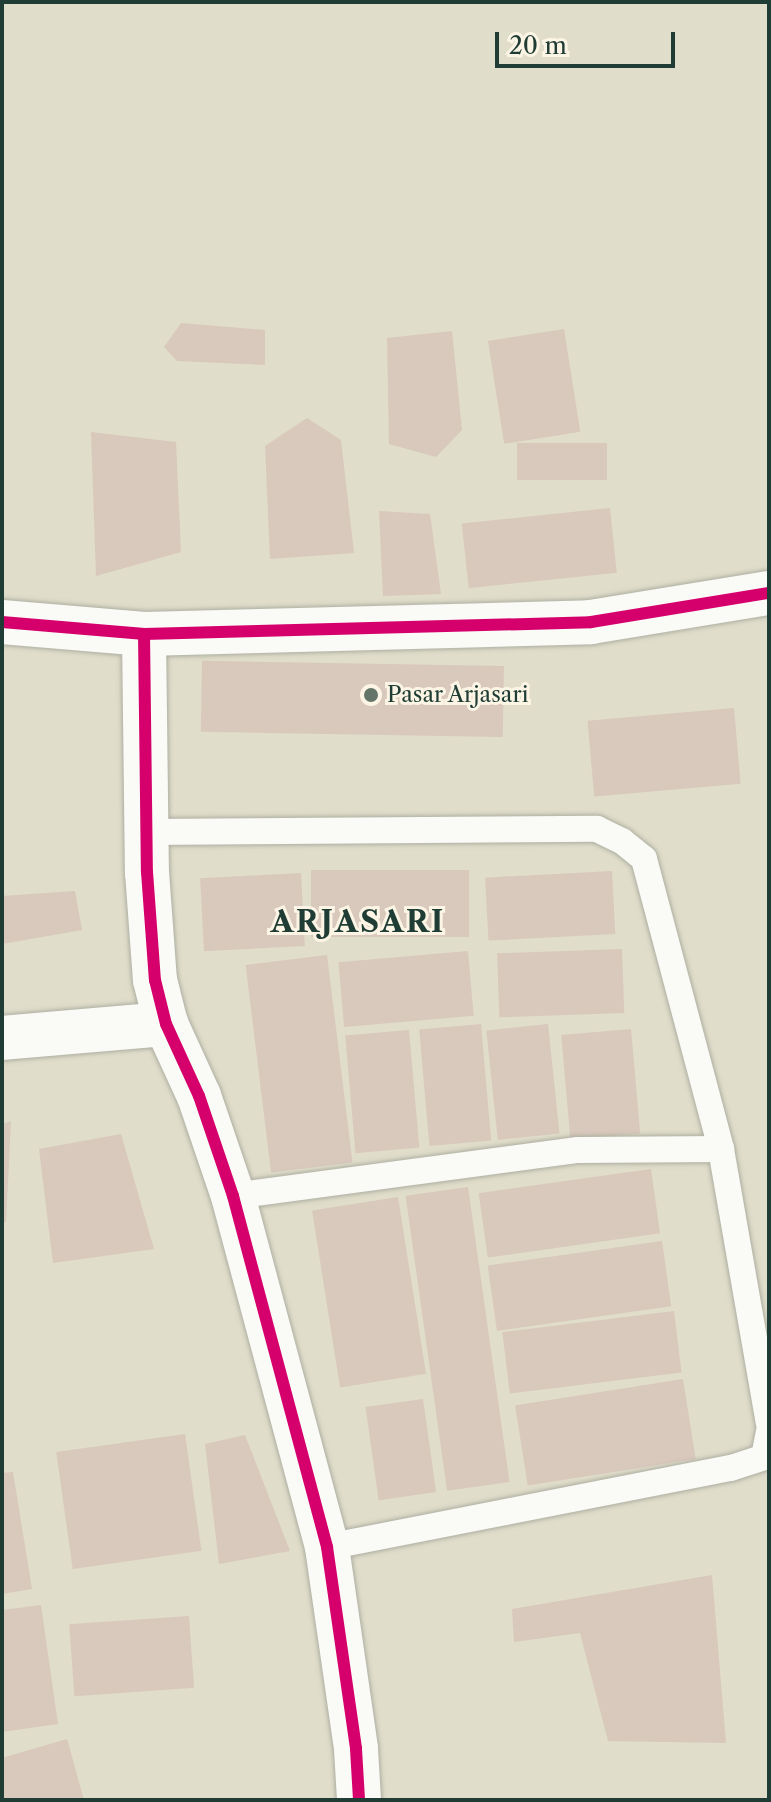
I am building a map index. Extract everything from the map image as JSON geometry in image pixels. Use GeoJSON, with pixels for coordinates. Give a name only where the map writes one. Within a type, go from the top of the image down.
{"type":"FeatureCollection","features":[{"type":"Feature","properties":{"kind":"street"},"geometry":{"type":"LineString","coordinates":[[2,622],[144,634],[591,622],[769,593]]}},
{"type":"Feature","properties":{"kind":"street"},"geometry":{"type":"LineString","coordinates":[[144,634],[146,832],[155,980],[166,1024],[199,1096],[233,1196],[327,1547],[356,1749],[359,1800]]}},
{"type":"Feature","properties":{"kind":"street"},"geometry":{"type":"LineString","coordinates":[[2,1038],[166,1024]]}},
{"type":"Feature","properties":{"kind":"lane"},"geometry":{"type":"LineString","coordinates":[[146,832],[597,829],[622,841],[644,859],[721,1149],[769,1423]]}},
{"type":"Feature","properties":{"kind":"lane"},"geometry":{"type":"LineString","coordinates":[[233,1196],[578,1150],[721,1149]]}},
{"type":"Feature","properties":{"kind":"lane"},"geometry":{"type":"LineString","coordinates":[[327,1547],[731,1468],[764,1457],[769,1432]]}},
{"type":"Feature","properties":{"kind":"building"},"geometry":{"type":"Polygon","coordinates":[[[181,323],[265,330],[265,365],[177,361],[164,347],[181,323]]]}},
{"type":"Feature","properties":{"kind":"building"},"geometry":{"type":"Polygon","coordinates":[[[564,329],[580,432],[504,444],[488,341],[564,329]]]}},
{"type":"Feature","properties":{"kind":"building"},"geometry":{"type":"Polygon","coordinates":[[[452,331],[462,430],[436,457],[389,444],[387,338],[452,331]]]}},
{"type":"Feature","properties":{"kind":"building"},"geometry":{"type":"Polygon","coordinates":[[[307,418],[341,440],[354,553],[270,559],[265,446],[307,418]]]}},
{"type":"Feature","properties":{"kind":"building"},"geometry":{"type":"Polygon","coordinates":[[[91,432],[176,442],[181,552],[96,576],[91,432]]]}},
{"type":"Feature","properties":{"kind":"building"},"geometry":{"type":"Polygon","coordinates":[[[517,443],[607,443],[607,480],[517,480],[517,443]]]}},
{"type":"Feature","properties":{"kind":"building"},"geometry":{"type":"Polygon","coordinates":[[[610,508],[617,573],[469,588],[462,524],[610,508]]]}},
{"type":"Feature","properties":{"kind":"building"},"geometry":{"type":"Polygon","coordinates":[[[379,511],[430,514],[441,594],[383,596],[379,511]]]}},
{"type":"Feature","properties":{"kind":"building"},"geometry":{"type":"Polygon","coordinates":[[[202,661],[504,666],[503,737],[201,732],[202,661]]]}},
{"type":"Feature","properties":{"kind":"building"},"geometry":{"type":"Polygon","coordinates":[[[734,708],[741,784],[594,797],[588,721],[734,708]]]}},
{"type":"Feature","properties":{"kind":"building"},"geometry":{"type":"Polygon","coordinates":[[[311,870],[469,870],[469,937],[311,937],[311,870]]]}},
{"type":"Feature","properties":{"kind":"building"},"geometry":{"type":"Polygon","coordinates":[[[612,871],[615,934],[488,941],[485,878],[612,871]]]}},
{"type":"Feature","properties":{"kind":"building"},"geometry":{"type":"Polygon","coordinates":[[[301,873],[305,946],[204,951],[200,878],[301,873]]]}},
{"type":"Feature","properties":{"kind":"building"},"geometry":{"type":"Polygon","coordinates":[[[75,891],[82,930],[2,944],[2,896],[75,891]]]}},
{"type":"Feature","properties":{"kind":"building"},"geometry":{"type":"Polygon","coordinates":[[[622,949],[624,1013],[499,1017],[497,953],[622,949]]]}},
{"type":"Feature","properties":{"kind":"building"},"geometry":{"type":"Polygon","coordinates":[[[468,951],[474,1016],[344,1027],[338,962],[468,951]]]}},
{"type":"Feature","properties":{"kind":"building"},"geometry":{"type":"Polygon","coordinates":[[[327,955],[352,1162],[271,1172],[246,965],[327,955]]]}},
{"type":"Feature","properties":{"kind":"building"},"geometry":{"type":"Polygon","coordinates":[[[481,1024],[491,1141],[429,1146],[419,1029],[481,1024]]]}},
{"type":"Feature","properties":{"kind":"building"},"geometry":{"type":"Polygon","coordinates":[[[548,1024],[559,1133],[498,1140],[486,1030],[548,1024]]]}},
{"type":"Feature","properties":{"kind":"building"},"geometry":{"type":"Polygon","coordinates":[[[631,1029],[640,1134],[570,1140],[561,1035],[631,1029]]]}},
{"type":"Feature","properties":{"kind":"building"},"geometry":{"type":"Polygon","coordinates":[[[409,1030],[419,1148],[356,1153],[345,1036],[409,1030]]]}},
{"type":"Feature","properties":{"kind":"building"},"geometry":{"type":"Polygon","coordinates":[[[11,1121],[6,1222],[2,1222],[2,1124],[11,1121]]]}},
{"type":"Feature","properties":{"kind":"building"},"geometry":{"type":"Polygon","coordinates":[[[121,1134],[154,1249],[53,1263],[39,1149],[121,1134]]]}},
{"type":"Feature","properties":{"kind":"building"},"geometry":{"type":"Polygon","coordinates":[[[651,1169],[660,1233],[488,1258],[479,1193],[651,1169]]]}},
{"type":"Feature","properties":{"kind":"building"},"geometry":{"type":"Polygon","coordinates":[[[468,1187],[509,1482],[447,1491],[406,1196],[468,1187]]]}},
{"type":"Feature","properties":{"kind":"building"},"geometry":{"type":"Polygon","coordinates":[[[398,1197],[426,1374],[340,1387],[312,1211],[398,1197]]]}},
{"type":"Feature","properties":{"kind":"building"},"geometry":{"type":"Polygon","coordinates":[[[662,1241],[671,1306],[497,1331],[488,1265],[662,1241]]]}},
{"type":"Feature","properties":{"kind":"building"},"geometry":{"type":"Polygon","coordinates":[[[674,1311],[682,1373],[510,1394],[502,1332],[674,1311]]]}},
{"type":"Feature","properties":{"kind":"building"},"geometry":{"type":"Polygon","coordinates":[[[683,1379],[696,1459],[528,1486],[515,1406],[683,1379]]]}},
{"type":"Feature","properties":{"kind":"building"},"geometry":{"type":"Polygon","coordinates":[[[423,1399],[436,1492],[379,1500],[366,1407],[423,1399]]]}},
{"type":"Feature","properties":{"kind":"building"},"geometry":{"type":"Polygon","coordinates":[[[185,1434],[201,1551],[73,1569],[56,1452],[185,1434]]]}},
{"type":"Feature","properties":{"kind":"building"},"geometry":{"type":"Polygon","coordinates":[[[245,1435],[290,1551],[219,1564],[205,1444],[245,1435]]]}},
{"type":"Feature","properties":{"kind":"building"},"geometry":{"type":"Polygon","coordinates":[[[13,1472],[32,1589],[2,1594],[2,1473],[13,1472]]]}},
{"type":"Feature","properties":{"kind":"building"},"geometry":{"type":"Polygon","coordinates":[[[712,1575],[726,1743],[608,1741],[580,1633],[514,1642],[512,1609],[712,1575]]]}},
{"type":"Feature","properties":{"kind":"building"},"geometry":{"type":"Polygon","coordinates":[[[41,1605],[58,1724],[2,1732],[2,1610],[41,1605]]]}},
{"type":"Feature","properties":{"kind":"building"},"geometry":{"type":"Polygon","coordinates":[[[189,1616],[194,1688],[74,1696],[69,1624],[189,1616]]]}},
{"type":"Feature","properties":{"kind":"building"},"geometry":{"type":"Polygon","coordinates":[[[67,1739],[84,1800],[2,1800],[2,1758],[67,1739]]]}},
{"type":"Feature","properties":{"kind":"cycle path"},"geometry":{"type":"LineString","coordinates":[[2,622],[144,634],[591,622],[769,593]]}},
{"type":"Feature","properties":{"kind":"cycle path"},"geometry":{"type":"LineString","coordinates":[[144,634],[147,872],[155,980],[166,1024],[199,1096],[233,1196],[327,1547],[356,1749],[359,1800]]}},
{"type":"Feature","properties":{"kind":"place","name":"Pasar Arjasari"},"geometry":{"type":"Point","coordinates":[371,695]}},
{"type":"Feature","properties":{"kind":"district","name":"ARJASARI"},"geometry":{"type":"Point","coordinates":[358,922]}}]}
